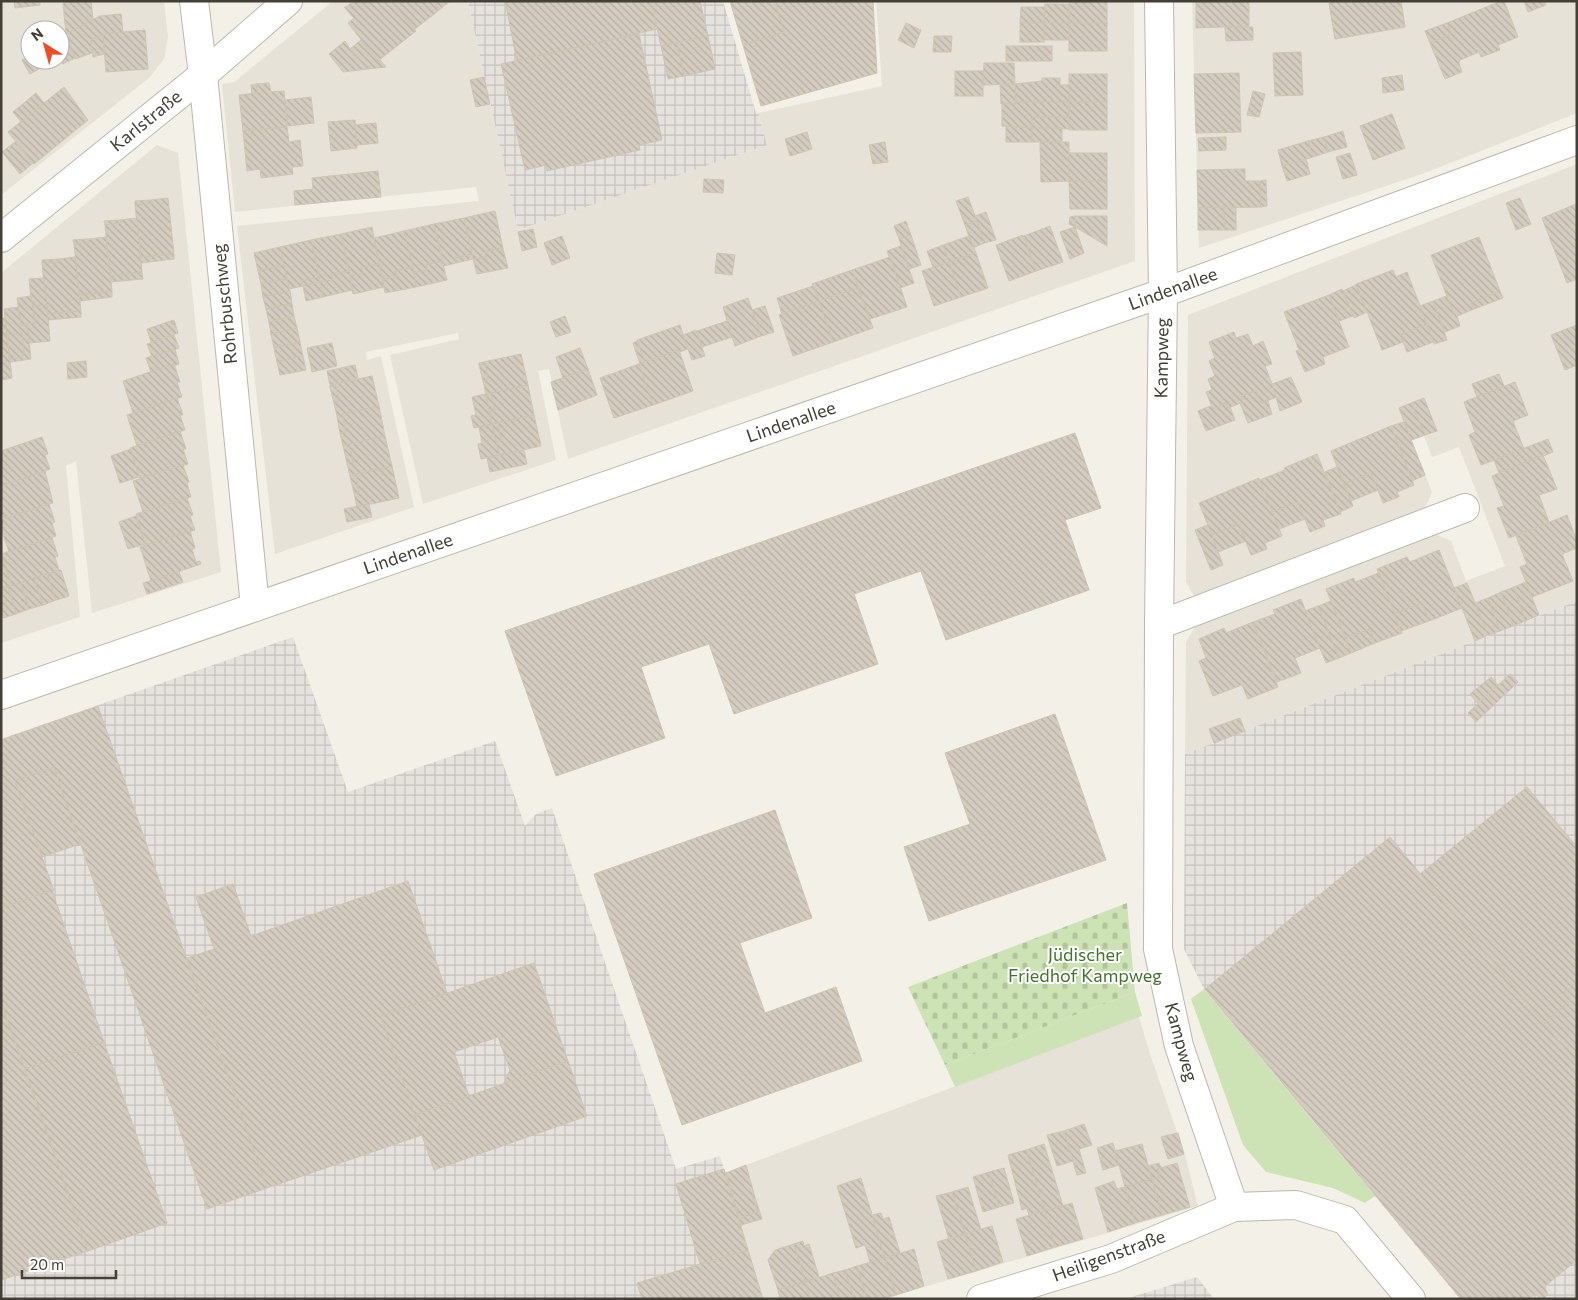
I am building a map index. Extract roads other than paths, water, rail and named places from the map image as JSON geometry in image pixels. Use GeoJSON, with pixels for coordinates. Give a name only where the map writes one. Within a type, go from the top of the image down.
{"type":"FeatureCollection","features":[{"type":"Feature","properties":{"kind":"street","name":"Rohrbuschweg"},"geometry":{"type":"LineString","coordinates":[[194,1],[203,75],[255,608]]}},
{"type":"Feature","properties":{"kind":"street","name":"Karlstraße"},"geometry":{"type":"LineString","coordinates":[[1,238],[203,75],[288,1]]}},
{"type":"Feature","properties":{"kind":"street","name":"Kampweg"},"geometry":{"type":"LineString","coordinates":[[1159,1],[1163,293],[1158,949],[1179,1046],[1234,1207]]}},
{"type":"Feature","properties":{"kind":"street","name":"Lindenallee"},"geometry":{"type":"LineString","coordinates":[[1,695],[1163,293],[1577,140]]}},
{"type":"Feature","properties":{"kind":"street"},"geometry":{"type":"LineString","coordinates":[[1159,625],[1466,508]]}},
{"type":"Feature","properties":{"kind":"street"},"geometry":{"type":"LineString","coordinates":[[1234,1207],[1296,1205],[1345,1220],[1412,1299]]}},
{"type":"Feature","properties":{"kind":"street","name":"Heiligenstraße"},"geometry":{"type":"LineString","coordinates":[[981,1299],[1111,1259],[1234,1207]]}},
{"type":"Feature","properties":{"kind":"park label","name":"Jüdischer Friedhof Kampweg"},"geometry":{"type":"Point","coordinates":[1085,965]}}]}
